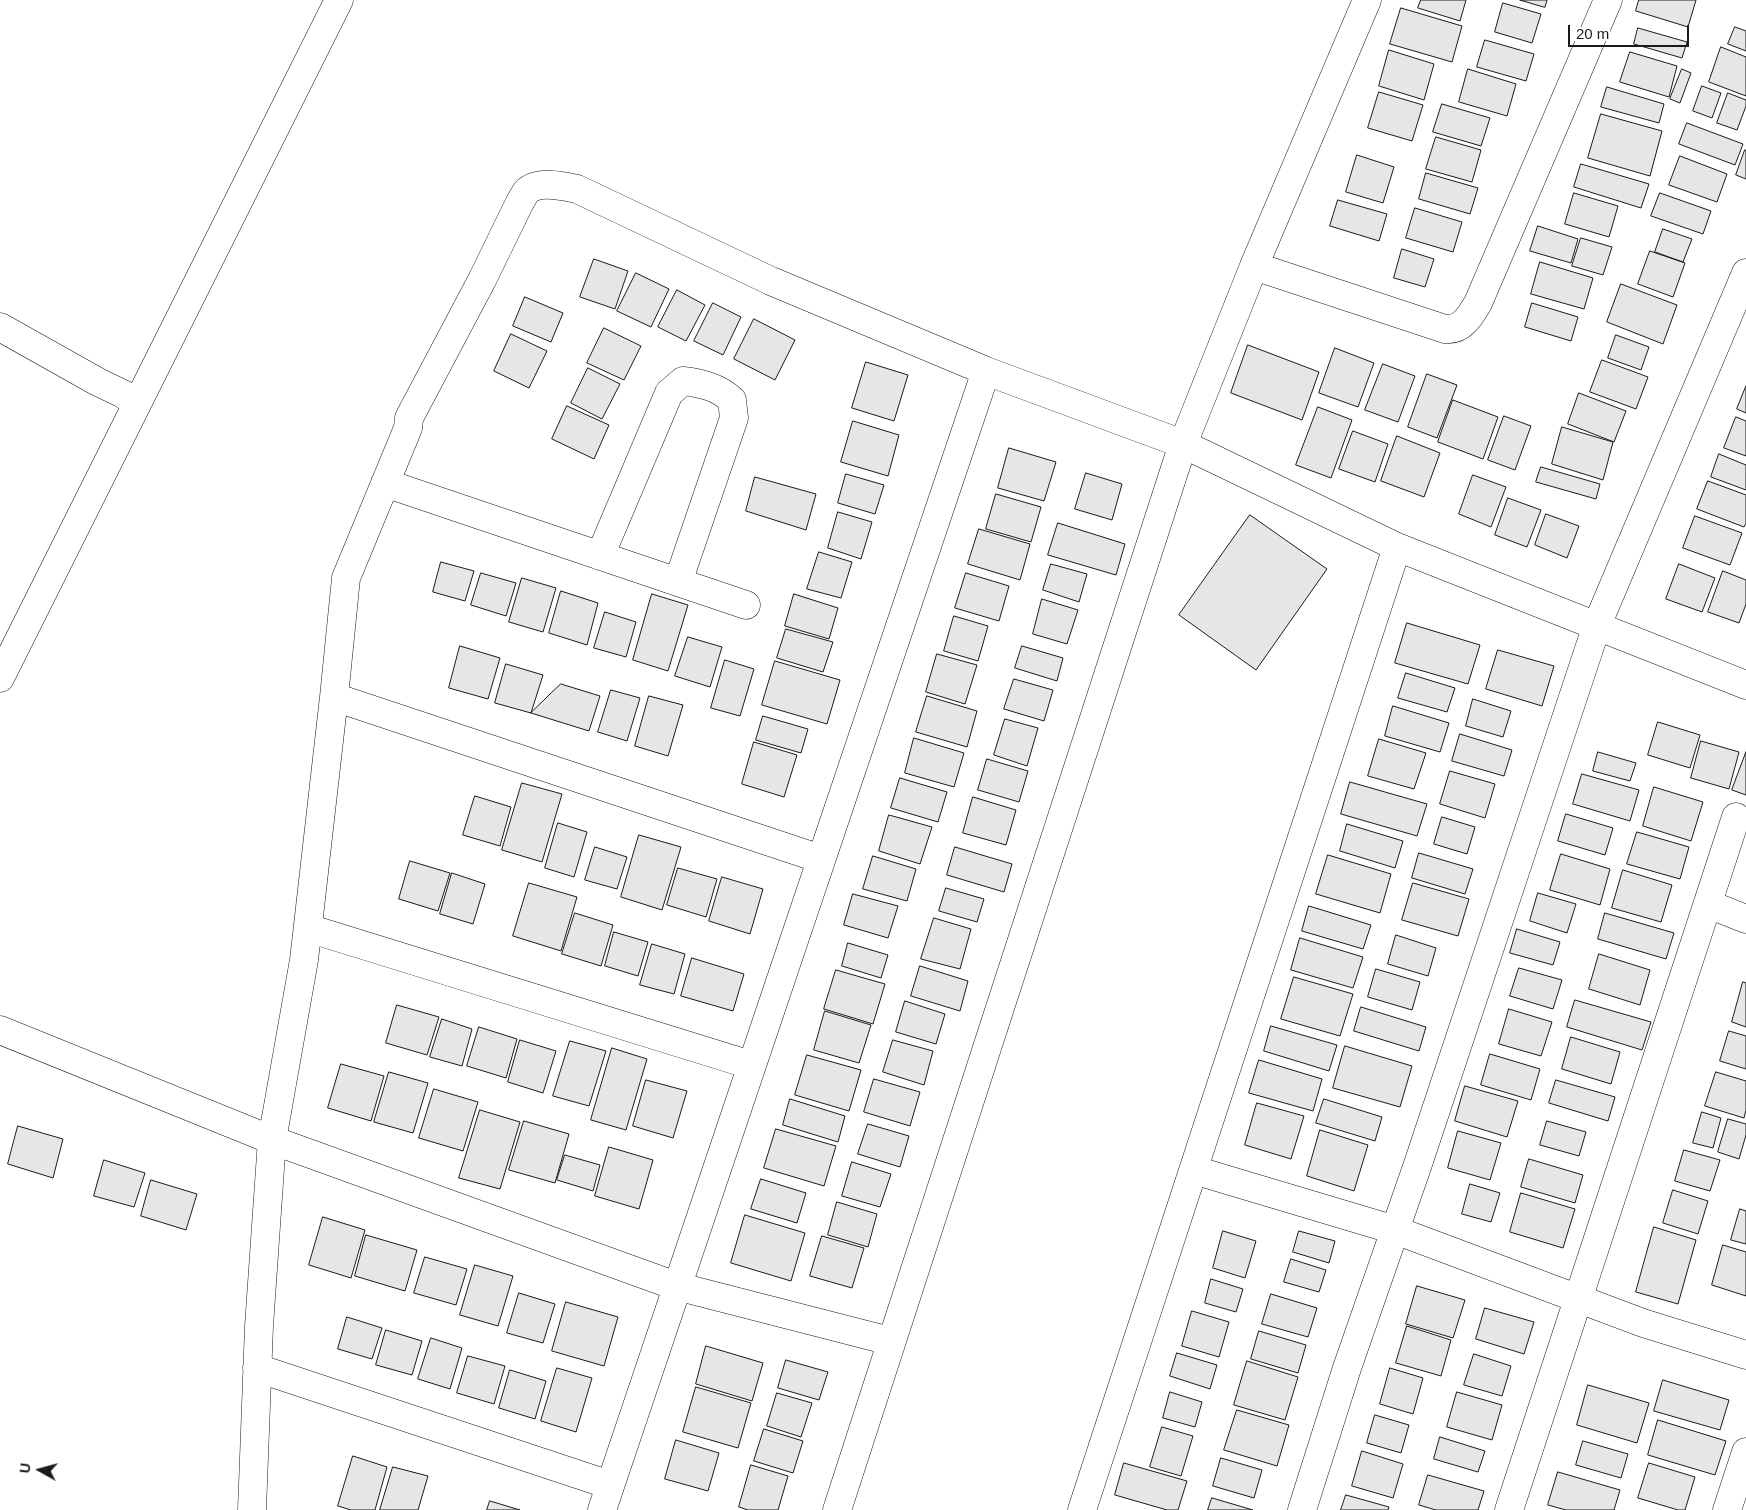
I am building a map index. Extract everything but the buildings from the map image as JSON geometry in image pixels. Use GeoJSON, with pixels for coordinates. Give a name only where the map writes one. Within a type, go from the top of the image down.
{"type":"FeatureCollection","features":[{"type":"Feature","properties":{"kind":"street"},"geometry":{"type":"LineString","coordinates":[[0,678],[130,399],[339,0]]}},
{"type":"Feature","properties":{"kind":"street"},"geometry":{"type":"LineString","coordinates":[[837,1510],[890,1341],[946,1177],[1183,444],[1254,266],[1367,0]]}},
{"type":"Feature","properties":{"kind":"street"},"geometry":{"type":"LineString","coordinates":[[1254,266],[1445,329],[1456,328],[1464,323],[1478,303],[1608,0]]}},
{"type":"Feature","properties":{"kind":"street"},"geometry":{"type":"LineString","coordinates":[[252,1510],[257,1368],[272,1140],[304,960],[346,578],[408,428],[409,418],[527,191],[539,186],[553,185],[577,189],[771,281],[986,371],[1183,444],[1398,547],[1746,685]]}},
{"type":"Feature","properties":{"kind":"street"},"geometry":{"type":"LineString","coordinates":[[1302,1510],[1347,1368],[1597,625],[1746,273]]}},
{"type":"Feature","properties":{"kind":"street"},"geometry":{"type":"LineString","coordinates":[[0,327],[130,399]]}},
{"type":"Feature","properties":{"kind":"street"},"geometry":{"type":"LineString","coordinates":[[602,1510],[986,371]]}},
{"type":"Feature","properties":{"kind":"street"},"geometry":{"type":"LineString","coordinates":[[600,556],[669,393],[682,381],[699,383],[723,391],[732,400],[734,418],[678,582]]}},
{"type":"Feature","properties":{"kind":"street"},"geometry":{"type":"LineString","coordinates":[[385,483],[746,605]]}},
{"type":"Feature","properties":{"kind":"street"},"geometry":{"type":"LineString","coordinates":[[1082,1510],[1398,547]]}},
{"type":"Feature","properties":{"kind":"street"},"geometry":{"type":"LineString","coordinates":[[334,697],[821,859]]}},
{"type":"Feature","properties":{"kind":"street"},"geometry":{"type":"LineString","coordinates":[[1509,1510],[1736,817]]}},
{"type":"Feature","properties":{"kind":"street"},"geometry":{"type":"LineString","coordinates":[[1708,904],[1746,920]]}},
{"type":"Feature","properties":{"kind":"street"},"geometry":{"type":"LineString","coordinates":[[308,928],[751,1066]]}},
{"type":"Feature","properties":{"kind":"street"},"geometry":{"type":"LineString","coordinates":[[0,1030],[272,1140],[676,1286],[890,1341]]}},
{"type":"Feature","properties":{"kind":"street"},"geometry":{"type":"LineString","coordinates":[[1194,1170],[1395,1230],[1643,1323],[1746,1355]]}},
{"type":"Feature","properties":{"kind":"street"},"geometry":{"type":"LineString","coordinates":[[257,1368],[610,1485]]}},
{"type":"Feature","properties":{"kind":"street"},"geometry":{"type":"LineString","coordinates":[[1728,1510],[1746,1452]]}}]}
